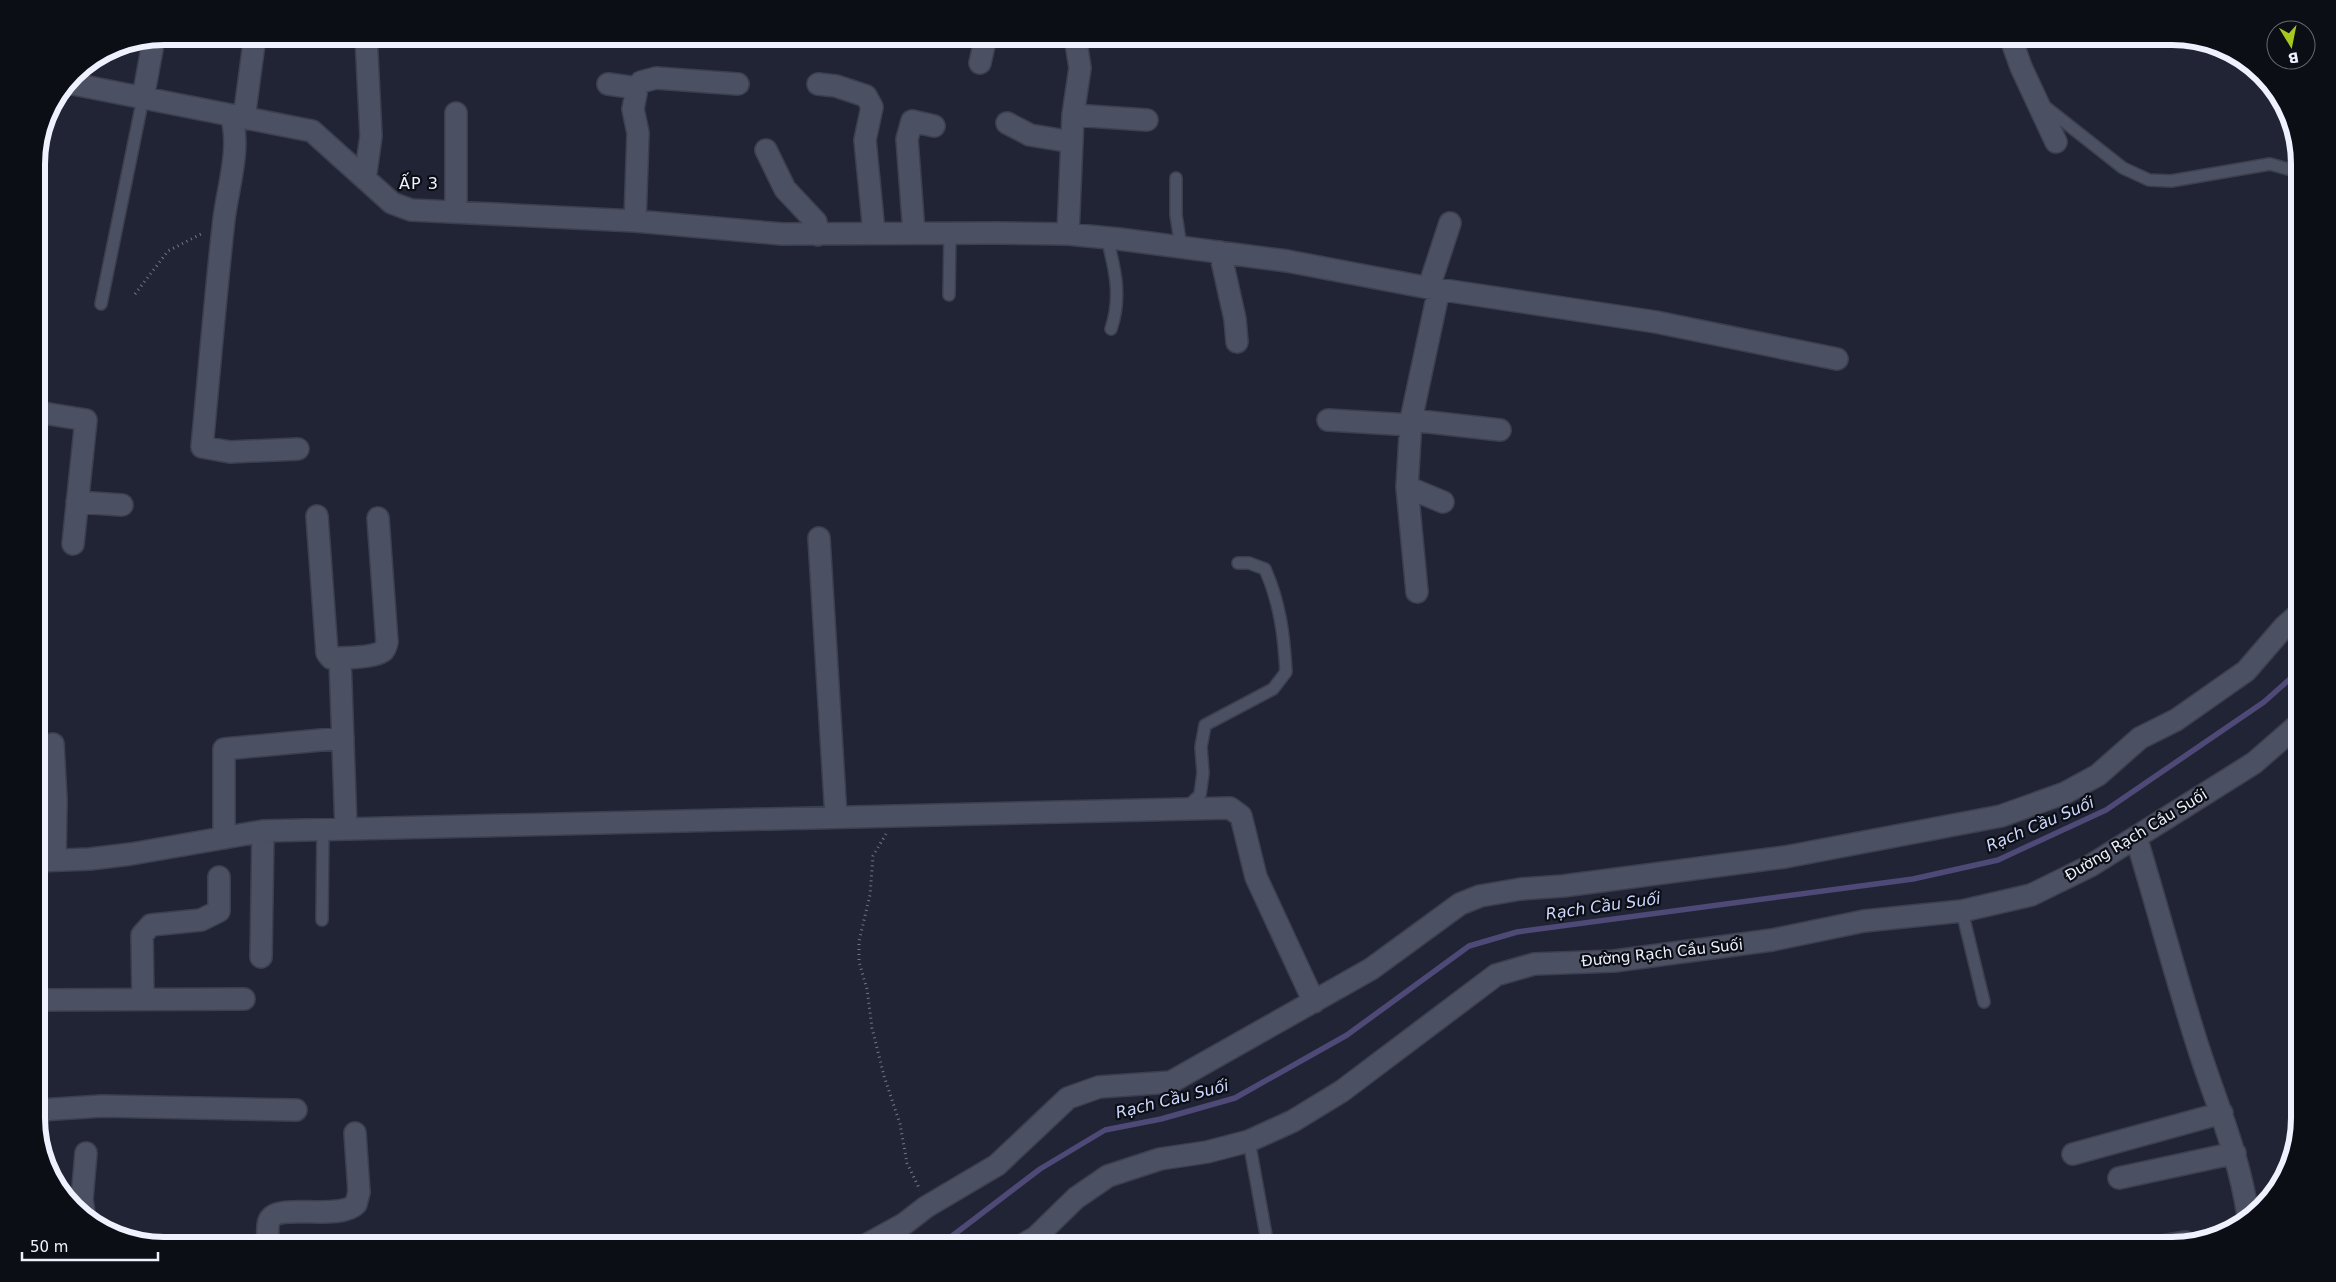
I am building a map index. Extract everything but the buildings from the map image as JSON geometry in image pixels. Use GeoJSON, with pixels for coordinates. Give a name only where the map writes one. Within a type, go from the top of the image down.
{"type":"FeatureCollection","features":[{"type":"Feature","properties":{"kind":"street"},"geometry":{"type":"LineString","coordinates":[[143,98],[153,45]]}},
{"type":"Feature","properties":{"kind":"street"},"geometry":{"type":"LineString","coordinates":[[253,45],[238,117],[234,160],[223,226],[202,447],[230,452],[298,448]]}},
{"type":"Feature","properties":{"kind":"street"},"geometry":{"type":"LineString","coordinates":[[365,179],[371,136],[366,45]]}},
{"type":"Feature","properties":{"kind":"street"},"geometry":{"type":"LineString","coordinates":[[980,63],[984,45]]}},
{"type":"Feature","properties":{"kind":"street"},"geometry":{"type":"LineString","coordinates":[[1068,234],[1072,142],[1080,68],[1076,45]]}},
{"type":"Feature","properties":{"kind":"street"},"geometry":{"type":"LineString","coordinates":[[2014,45],[2056,142]]}},
{"type":"Feature","properties":{"kind":"street"},"geometry":{"type":"LineString","coordinates":[[635,222],[638,133],[633,109],[637,88],[641,82],[656,78],[738,84]]}},
{"type":"Feature","properties":{"kind":"street"},"geometry":{"type":"LineString","coordinates":[[608,84],[637,88]]}},
{"type":"Feature","properties":{"kind":"street"},"geometry":{"type":"LineString","coordinates":[[818,84],[836,86],[866,96],[872,107],[865,140],[874,232]]}},
{"type":"Feature","properties":{"kind":"street"},"geometry":{"type":"LineString","coordinates":[[76,85],[312,132],[392,203],[411,210],[635,222],[782,234],[874,232],[1068,234],[1107,238],[1287,261],[1434,288],[1656,322],[1837,359]]}},
{"type":"Feature","properties":{"kind":"street"},"geometry":{"type":"LineString","coordinates":[[456,113],[456,212]]}},
{"type":"Feature","properties":{"kind":"street"},"geometry":{"type":"LineString","coordinates":[[1074,115],[1147,120]]}},
{"type":"Feature","properties":{"kind":"street"},"geometry":{"type":"LineString","coordinates":[[914,233],[907,139],[912,121],[934,126]]}},
{"type":"Feature","properties":{"kind":"street"},"geometry":{"type":"LineString","coordinates":[[1007,123],[1030,135],[1072,142]]}},
{"type":"Feature","properties":{"kind":"street"},"geometry":{"type":"LineString","coordinates":[[766,150],[786,188],[816,222],[818,234]]}},
{"type":"Feature","properties":{"kind":"street"},"geometry":{"type":"LineString","coordinates":[[1417,592],[1407,487],[1411,423],[1434,288],[1450,223]]}},
{"type":"Feature","properties":{"kind":"street"},"geometry":{"type":"LineString","coordinates":[[1220,252],[1235,319],[1237,342]]}},
{"type":"Feature","properties":{"kind":"street"},"geometry":{"type":"LineString","coordinates":[[45,413],[86,420],[73,544]]}},
{"type":"Feature","properties":{"kind":"street"},"geometry":{"type":"LineString","coordinates":[[1328,420],[1411,423],[1500,430]]}},
{"type":"Feature","properties":{"kind":"street"},"geometry":{"type":"LineString","coordinates":[[1407,487],[1443,502]]}},
{"type":"Feature","properties":{"kind":"street"},"geometry":{"type":"LineString","coordinates":[[76,502],[122,505]]}},
{"type":"Feature","properties":{"kind":"street"},"geometry":{"type":"LineString","coordinates":[[317,516],[327,653],[331,658],[376,654],[384,650],[387,642],[378,518]]}},
{"type":"Feature","properties":{"kind":"street"},"geometry":{"type":"LineString","coordinates":[[819,538],[836,817]]}},
{"type":"Feature","properties":{"kind":"street"},"geometry":{"type":"LineString","coordinates":[[880,1237],[904,1224],[924,1208],[997,1165],[1068,1098],[1099,1087],[1171,1082],[1370,969],[1460,904],[1480,896],[1521,889],[1563,886],[1785,857],[2001,816],[2065,793],[2098,775],[2140,738],[2176,720],[2246,671],[2291,621]]}},
{"type":"Feature","properties":{"kind":"street"},"geometry":{"type":"LineString","coordinates":[[340,658],[346,829]]}},
{"type":"Feature","properties":{"kind":"street","name":"Đường Rạch Cầu Suối"},"geometry":{"type":"LineString","coordinates":[[1036,1237],[1076,1198],[1108,1176],[1160,1159],[1207,1152],[1249,1141],[1293,1121],[1342,1091],[1496,975],[1534,964],[1614,961],[1772,940],[1864,921],[1962,911],[2031,895],[2090,866],[2136,837],[2254,762],[2291,731]]}},
{"type":"Feature","properties":{"kind":"street"},"geometry":{"type":"LineString","coordinates":[[224,838],[224,749],[342,738]]}},
{"type":"Feature","properties":{"kind":"street"},"geometry":{"type":"LineString","coordinates":[[53,744],[56,800],[46,861],[90,859],[131,854],[263,831],[1230,808],[1241,816],[1256,877],[1314,1002]]}},
{"type":"Feature","properties":{"kind":"street"},"geometry":{"type":"LineString","coordinates":[[261,957],[263,831]]}},
{"type":"Feature","properties":{"kind":"street"},"geometry":{"type":"LineString","coordinates":[[2136,837],[2200,1052],[2235,1152],[2244,1186],[2247,1209]]}},
{"type":"Feature","properties":{"kind":"street"},"geometry":{"type":"LineString","coordinates":[[143,998],[142,935],[150,925],[201,920],[219,911],[219,877]]}},
{"type":"Feature","properties":{"kind":"street"},"geometry":{"type":"LineString","coordinates":[[45,1000],[143,998],[244,1000]]}},
{"type":"Feature","properties":{"kind":"street"},"geometry":{"type":"LineString","coordinates":[[45,1110],[102,1106],[296,1110]]}},
{"type":"Feature","properties":{"kind":"street"},"geometry":{"type":"LineString","coordinates":[[2073,1154],[2222,1113]]}},
{"type":"Feature","properties":{"kind":"street"},"geometry":{"type":"LineString","coordinates":[[268,1237],[269,1221],[275,1215],[290,1212],[347,1210],[356,1204],[359,1192],[355,1133]]}},
{"type":"Feature","properties":{"kind":"street"},"geometry":{"type":"LineString","coordinates":[[2119,1178],[2235,1152]]}},
{"type":"Feature","properties":{"kind":"street"},"geometry":{"type":"LineString","coordinates":[[79,1200],[86,1153]]}},
{"type":"Feature","properties":{"kind":"lane"},"geometry":{"type":"LineString","coordinates":[[100,304],[143,98]]}},
{"type":"Feature","properties":{"kind":"lane"},"geometry":{"type":"LineString","coordinates":[[2036,99],[2123,168],[2149,180],[2171,181],[2270,164],[2291,170]]}},
{"type":"Feature","properties":{"kind":"lane"},"geometry":{"type":"LineString","coordinates":[[1176,178],[1176,215],[1181,247]]}},
{"type":"Feature","properties":{"kind":"lane"},"geometry":{"type":"LineString","coordinates":[[949,295],[950,233]]}},
{"type":"Feature","properties":{"kind":"lane"},"geometry":{"type":"LineString","coordinates":[[1107,238],[1115,270],[1118,294],[1116,314],[1110,329]]}},
{"type":"Feature","properties":{"kind":"lane"},"geometry":{"type":"LineString","coordinates":[[1186,808],[1200,795],[1203,773],[1201,747],[1205,726],[1273,689],[1286,672],[1284,642],[1276,594],[1269,577],[1265,569],[1249,563],[1238,563]]}},
{"type":"Feature","properties":{"kind":"lane"},"geometry":{"type":"LineString","coordinates":[[322,920],[323,829]]}},
{"type":"Feature","properties":{"kind":"lane"},"geometry":{"type":"LineString","coordinates":[[1962,911],[1984,1002]]}},
{"type":"Feature","properties":{"kind":"lane"},"geometry":{"type":"LineString","coordinates":[[1249,1141],[1266,1237]]}},
{"type":"Feature","properties":{"kind":"path"},"geometry":{"type":"LineString","coordinates":[[135,294],[168,251],[201,234],[223,226]]}},
{"type":"Feature","properties":{"kind":"path"},"geometry":{"type":"LineString","coordinates":[[888,816],[884,841],[874,856],[870,894],[858,941],[859,962],[867,989],[872,1028],[884,1076],[900,1124],[906,1163],[918,1182],[924,1208]]}},
{"type":"Feature","properties":{"kind":"waterway","name":"Rạch Cầu Suối"},"geometry":{"type":"LineString","coordinates":[[951,1237],[1040,1169],[1105,1130],[1161,1119],[1235,1098],[1347,1035],[1469,946],[1517,932],[1913,879],[1998,860],[2106,810],[2264,702],[2291,678]]}},
{"type":"Feature","properties":{"kind":"district","name":"ẤP 3"},"geometry":{"type":"Point","coordinates":[419,183]}}]}
